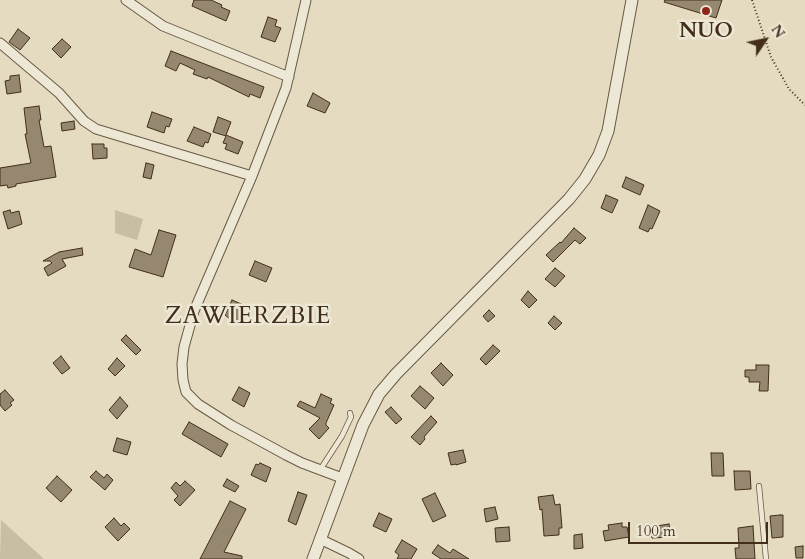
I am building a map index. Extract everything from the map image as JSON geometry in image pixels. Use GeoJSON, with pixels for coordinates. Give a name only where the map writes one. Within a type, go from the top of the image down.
{"type":"FeatureCollection","features":[{"type":"Feature","properties":{"kind":"street"},"geometry":{"type":"LineString","coordinates":[[126,0],[163,26],[289,76]]}},
{"type":"Feature","properties":{"kind":"street"},"geometry":{"type":"LineString","coordinates":[[306,0],[289,76],[252,176],[194,311],[184,347],[183,380],[188,396],[198,404],[260,441],[302,463],[342,478]]}},
{"type":"Feature","properties":{"kind":"street"},"geometry":{"type":"LineString","coordinates":[[313,559],[363,425],[379,394],[396,374],[569,199],[585,179],[599,155],[608,131],[632,0]]}},
{"type":"Feature","properties":{"kind":"street"},"geometry":{"type":"LineString","coordinates":[[0,43],[60,93],[84,121],[96,129],[252,176]]}},
{"type":"Feature","properties":{"kind":"street"},"geometry":{"type":"LineString","coordinates":[[320,539],[358,559]]}},
{"type":"Feature","properties":{"kind":"lane"},"geometry":{"type":"LineString","coordinates":[[320,470],[342,436],[351,417],[350,413]]}},
{"type":"Feature","properties":{"kind":"lane"},"geometry":{"type":"LineString","coordinates":[[759,486],[766,559]]}},
{"type":"Feature","properties":{"kind":"path"},"geometry":{"type":"LineString","coordinates":[[752,0],[770,57],[788,89],[805,105]]}},
{"type":"Feature","properties":{"kind":"shaded area"},"geometry":{"type":"Polygon","coordinates":[[[115,210],[143,219],[137,240],[115,233],[115,210]]]}},
{"type":"Feature","properties":{"kind":"shaded area"},"geometry":{"type":"Polygon","coordinates":[[[1,520],[44,559],[0,559],[1,520]]]}},
{"type":"Feature","properties":{"kind":"building"},"geometry":{"type":"Polygon","coordinates":[[[194,0],[211,0],[222,5],[221,7],[230,11],[226,21],[192,6],[194,0]]]}},
{"type":"Feature","properties":{"kind":"building","name":"NUO"},"geometry":{"type":"Polygon","coordinates":[[[665,0],[722,0],[716,18],[664,2],[665,0]]]}},
{"type":"Feature","properties":{"kind":"building"},"geometry":{"type":"Polygon","coordinates":[[[268,17],[277,20],[275,26],[281,28],[275,42],[261,37],[268,17]]]}},
{"type":"Feature","properties":{"kind":"building"},"geometry":{"type":"Polygon","coordinates":[[[18,29],[30,38],[20,50],[9,42],[18,29]]]}},
{"type":"Feature","properties":{"kind":"building"},"geometry":{"type":"Polygon","coordinates":[[[62,39],[71,47],[61,58],[52,49],[62,39]]]}},
{"type":"Feature","properties":{"kind":"building"},"geometry":{"type":"Polygon","coordinates":[[[171,51],[264,87],[260,98],[250,94],[249,97],[208,77],[207,79],[193,74],[195,70],[180,63],[176,71],[165,66],[171,51]]]}},
{"type":"Feature","properties":{"kind":"building"},"geometry":{"type":"Polygon","coordinates":[[[19,75],[21,92],[7,94],[5,81],[10,80],[10,76],[19,75]]]}},
{"type":"Feature","properties":{"kind":"building"},"geometry":{"type":"Polygon","coordinates":[[[313,93],[330,103],[325,113],[307,106],[313,93]]]}},
{"type":"Feature","properties":{"kind":"building"},"geometry":{"type":"Polygon","coordinates":[[[39,106],[41,120],[39,120],[44,147],[51,146],[56,177],[16,184],[16,186],[8,188],[7,185],[0,186],[0,168],[31,163],[25,134],[27,134],[24,108],[39,106]]]}},
{"type":"Feature","properties":{"kind":"building"},"geometry":{"type":"Polygon","coordinates":[[[152,112],[172,119],[169,127],[166,126],[164,133],[147,127],[152,112]]]}},
{"type":"Feature","properties":{"kind":"building"},"geometry":{"type":"Polygon","coordinates":[[[218,117],[231,122],[226,135],[243,142],[238,154],[225,149],[227,144],[223,143],[226,136],[213,132],[218,117]]]}},
{"type":"Feature","properties":{"kind":"building"},"geometry":{"type":"Polygon","coordinates":[[[74,121],[75,129],[62,131],[61,123],[74,121]]]}},
{"type":"Feature","properties":{"kind":"building"},"geometry":{"type":"Polygon","coordinates":[[[194,127],[211,134],[208,143],[205,142],[203,147],[187,141],[194,127]]]}},
{"type":"Feature","properties":{"kind":"building"},"geometry":{"type":"Polygon","coordinates":[[[92,144],[104,144],[104,148],[107,148],[107,158],[93,159],[92,144]]]}},
{"type":"Feature","properties":{"kind":"building"},"geometry":{"type":"Polygon","coordinates":[[[146,163],[154,165],[151,179],[143,177],[146,163]]]}},
{"type":"Feature","properties":{"kind":"building"},"geometry":{"type":"Polygon","coordinates":[[[626,177],[644,185],[640,195],[622,187],[626,177]]]}},
{"type":"Feature","properties":{"kind":"building"},"geometry":{"type":"Polygon","coordinates":[[[606,195],[618,200],[612,213],[601,208],[606,195]]]}},
{"type":"Feature","properties":{"kind":"building"},"geometry":{"type":"Polygon","coordinates":[[[648,205],[660,211],[652,229],[650,228],[648,232],[639,228],[648,205]]]}},
{"type":"Feature","properties":{"kind":"building"},"geometry":{"type":"Polygon","coordinates":[[[10,210],[11,213],[19,211],[22,224],[8,229],[3,212],[10,210]]]}},
{"type":"Feature","properties":{"kind":"building"},"geometry":{"type":"Polygon","coordinates":[[[574,228],[586,238],[580,244],[575,240],[553,262],[546,255],[561,243],[574,228]]]}},
{"type":"Feature","properties":{"kind":"building"},"geometry":{"type":"Polygon","coordinates":[[[159,230],[176,235],[163,277],[129,267],[135,249],[151,255],[159,230]]]}},
{"type":"Feature","properties":{"kind":"building"},"geometry":{"type":"Polygon","coordinates":[[[82,248],[83,255],[62,259],[66,266],[48,276],[44,268],[52,263],[50,261],[43,261],[59,252],[82,248]]]}},
{"type":"Feature","properties":{"kind":"building"},"geometry":{"type":"Polygon","coordinates":[[[255,261],[272,268],[266,282],[249,275],[255,261]]]}},
{"type":"Feature","properties":{"kind":"building"},"geometry":{"type":"Polygon","coordinates":[[[555,268],[565,276],[555,287],[545,279],[555,268]]]}},
{"type":"Feature","properties":{"kind":"building"},"geometry":{"type":"Polygon","coordinates":[[[528,291],[537,300],[529,308],[521,300],[528,291]]]}},
{"type":"Feature","properties":{"kind":"building"},"geometry":{"type":"Polygon","coordinates":[[[232,300],[246,306],[238,321],[230,319],[225,315],[232,300]]]}},
{"type":"Feature","properties":{"kind":"building"},"geometry":{"type":"Polygon","coordinates":[[[489,310],[495,316],[488,322],[483,316],[489,310]]]}},
{"type":"Feature","properties":{"kind":"building"},"geometry":{"type":"Polygon","coordinates":[[[554,316],[562,323],[555,330],[548,323],[554,316]]]}},
{"type":"Feature","properties":{"kind":"building"},"geometry":{"type":"Polygon","coordinates":[[[126,335],[141,350],[136,355],[121,340],[126,335]]]}},
{"type":"Feature","properties":{"kind":"building"},"geometry":{"type":"Polygon","coordinates":[[[493,345],[500,351],[486,365],[480,359],[493,345]]]}},
{"type":"Feature","properties":{"kind":"building"},"geometry":{"type":"Polygon","coordinates":[[[61,356],[70,368],[62,374],[53,363],[61,356]]]}},
{"type":"Feature","properties":{"kind":"building"},"geometry":{"type":"Polygon","coordinates":[[[117,358],[125,366],[115,376],[108,369],[117,358]]]}},
{"type":"Feature","properties":{"kind":"building"},"geometry":{"type":"Polygon","coordinates":[[[441,363],[453,375],[443,386],[431,373],[441,363]]]}},
{"type":"Feature","properties":{"kind":"building"},"geometry":{"type":"Polygon","coordinates":[[[756,365],[769,365],[768,391],[759,391],[760,382],[749,382],[749,377],[745,377],[745,370],[756,370],[756,365]]]}},
{"type":"Feature","properties":{"kind":"building"},"geometry":{"type":"Polygon","coordinates":[[[420,386],[434,398],[425,409],[411,396],[420,386]]]}},
{"type":"Feature","properties":{"kind":"building"},"geometry":{"type":"Polygon","coordinates":[[[239,387],[250,393],[244,407],[232,400],[239,387]]]}},
{"type":"Feature","properties":{"kind":"building"},"geometry":{"type":"Polygon","coordinates":[[[5,390],[14,400],[10,403],[12,405],[5,411],[0,405],[0,394],[5,390]]]}},
{"type":"Feature","properties":{"kind":"building"},"geometry":{"type":"Polygon","coordinates":[[[321,394],[332,399],[330,403],[334,405],[326,423],[329,428],[319,439],[309,429],[320,418],[297,406],[300,401],[315,408],[321,394]]]}},
{"type":"Feature","properties":{"kind":"building"},"geometry":{"type":"Polygon","coordinates":[[[120,397],[128,406],[117,419],[109,410],[120,397]]]}},
{"type":"Feature","properties":{"kind":"building"},"geometry":{"type":"Polygon","coordinates":[[[391,407],[402,419],[396,424],[385,412],[391,407]]]}},
{"type":"Feature","properties":{"kind":"building"},"geometry":{"type":"Polygon","coordinates":[[[431,416],[437,422],[424,437],[425,439],[420,445],[411,437],[431,416]]]}},
{"type":"Feature","properties":{"kind":"building"},"geometry":{"type":"Polygon","coordinates":[[[189,422],[228,444],[221,457],[182,434],[189,422]]]}},
{"type":"Feature","properties":{"kind":"building"},"geometry":{"type":"Polygon","coordinates":[[[117,438],[131,442],[127,455],[113,451],[117,438]]]}},
{"type":"Feature","properties":{"kind":"building"},"geometry":{"type":"Polygon","coordinates":[[[463,450],[466,462],[451,465],[448,453],[463,450]]]}},
{"type":"Feature","properties":{"kind":"building"},"geometry":{"type":"Polygon","coordinates":[[[711,453],[723,453],[724,476],[712,476],[711,453]]]}},
{"type":"Feature","properties":{"kind":"building"},"geometry":{"type":"Polygon","coordinates":[[[260,463],[271,468],[266,482],[251,475],[256,464],[260,463]]]}},
{"type":"Feature","properties":{"kind":"building"},"geometry":{"type":"Polygon","coordinates":[[[96,471],[104,478],[107,474],[113,480],[105,490],[90,477],[96,471]]]}},
{"type":"Feature","properties":{"kind":"building"},"geometry":{"type":"Polygon","coordinates":[[[734,471],[750,471],[751,489],[735,490],[734,471]]]}},
{"type":"Feature","properties":{"kind":"building"},"geometry":{"type":"Polygon","coordinates":[[[57,476],[72,490],[61,502],[46,488],[57,476]]]}},
{"type":"Feature","properties":{"kind":"building"},"geometry":{"type":"Polygon","coordinates":[[[227,479],[239,486],[235,492],[223,486],[227,479]]]}},
{"type":"Feature","properties":{"kind":"building"},"geometry":{"type":"Polygon","coordinates":[[[185,481],[195,490],[180,506],[174,500],[178,496],[171,488],[176,482],[180,486],[185,481]]]}},
{"type":"Feature","properties":{"kind":"building"},"geometry":{"type":"Polygon","coordinates":[[[298,492],[307,495],[296,525],[288,521],[298,492]]]}},
{"type":"Feature","properties":{"kind":"building"},"geometry":{"type":"Polygon","coordinates":[[[435,493],[446,516],[433,522],[422,499],[435,493]]]}},
{"type":"Feature","properties":{"kind":"building"},"geometry":{"type":"Polygon","coordinates":[[[553,495],[555,505],[560,504],[562,528],[559,528],[559,535],[544,536],[542,509],[540,510],[538,497],[553,495]]]}},
{"type":"Feature","properties":{"kind":"building"},"geometry":{"type":"Polygon","coordinates":[[[230,501],[246,509],[224,552],[242,556],[242,559],[200,559],[230,501]]]}},
{"type":"Feature","properties":{"kind":"building"},"geometry":{"type":"Polygon","coordinates":[[[495,507],[498,519],[486,522],[484,509],[495,507]]]}},
{"type":"Feature","properties":{"kind":"building"},"geometry":{"type":"Polygon","coordinates":[[[379,513],[392,519],[386,532],[373,526],[379,513]]]}},
{"type":"Feature","properties":{"kind":"building"},"geometry":{"type":"Polygon","coordinates":[[[783,515],[783,537],[772,538],[770,516],[783,515]]]}},
{"type":"Feature","properties":{"kind":"building"},"geometry":{"type":"Polygon","coordinates":[[[114,518],[121,526],[124,523],[130,529],[118,541],[105,527],[114,518]]]}},
{"type":"Feature","properties":{"kind":"building"},"geometry":{"type":"Polygon","coordinates":[[[622,523],[622,527],[627,527],[629,537],[605,541],[603,531],[609,530],[608,525],[622,523]]]}},
{"type":"Feature","properties":{"kind":"building"},"geometry":{"type":"Polygon","coordinates":[[[669,524],[671,537],[652,538],[650,527],[669,524]]]}},
{"type":"Feature","properties":{"kind":"building"},"geometry":{"type":"Polygon","coordinates":[[[753,526],[755,559],[736,559],[735,548],[739,548],[738,528],[753,526]]]}},
{"type":"Feature","properties":{"kind":"building"},"geometry":{"type":"Polygon","coordinates":[[[509,527],[510,541],[496,542],[495,528],[509,527]]]}},
{"type":"Feature","properties":{"kind":"building"},"geometry":{"type":"Polygon","coordinates":[[[582,534],[583,548],[574,549],[574,535],[582,534]]]}},
{"type":"Feature","properties":{"kind":"building"},"geometry":{"type":"Polygon","coordinates":[[[402,540],[417,549],[411,559],[397,559],[399,555],[395,552],[402,540]]]}},
{"type":"Feature","properties":{"kind":"building"},"geometry":{"type":"Polygon","coordinates":[[[438,545],[450,553],[453,549],[469,559],[441,559],[432,553],[438,545]]]}},
{"type":"Feature","properties":{"kind":"building"},"geometry":{"type":"Polygon","coordinates":[[[803,546],[803,558],[796,558],[795,547],[803,546]]]}},
{"type":"Feature","properties":{"kind":"place","name":"NUO"},"geometry":{"type":"Point","coordinates":[706,11]}},
{"type":"Feature","properties":{"kind":"district","name":"ZAWIERZBIE"},"geometry":{"type":"Point","coordinates":[248,317]}}]}
